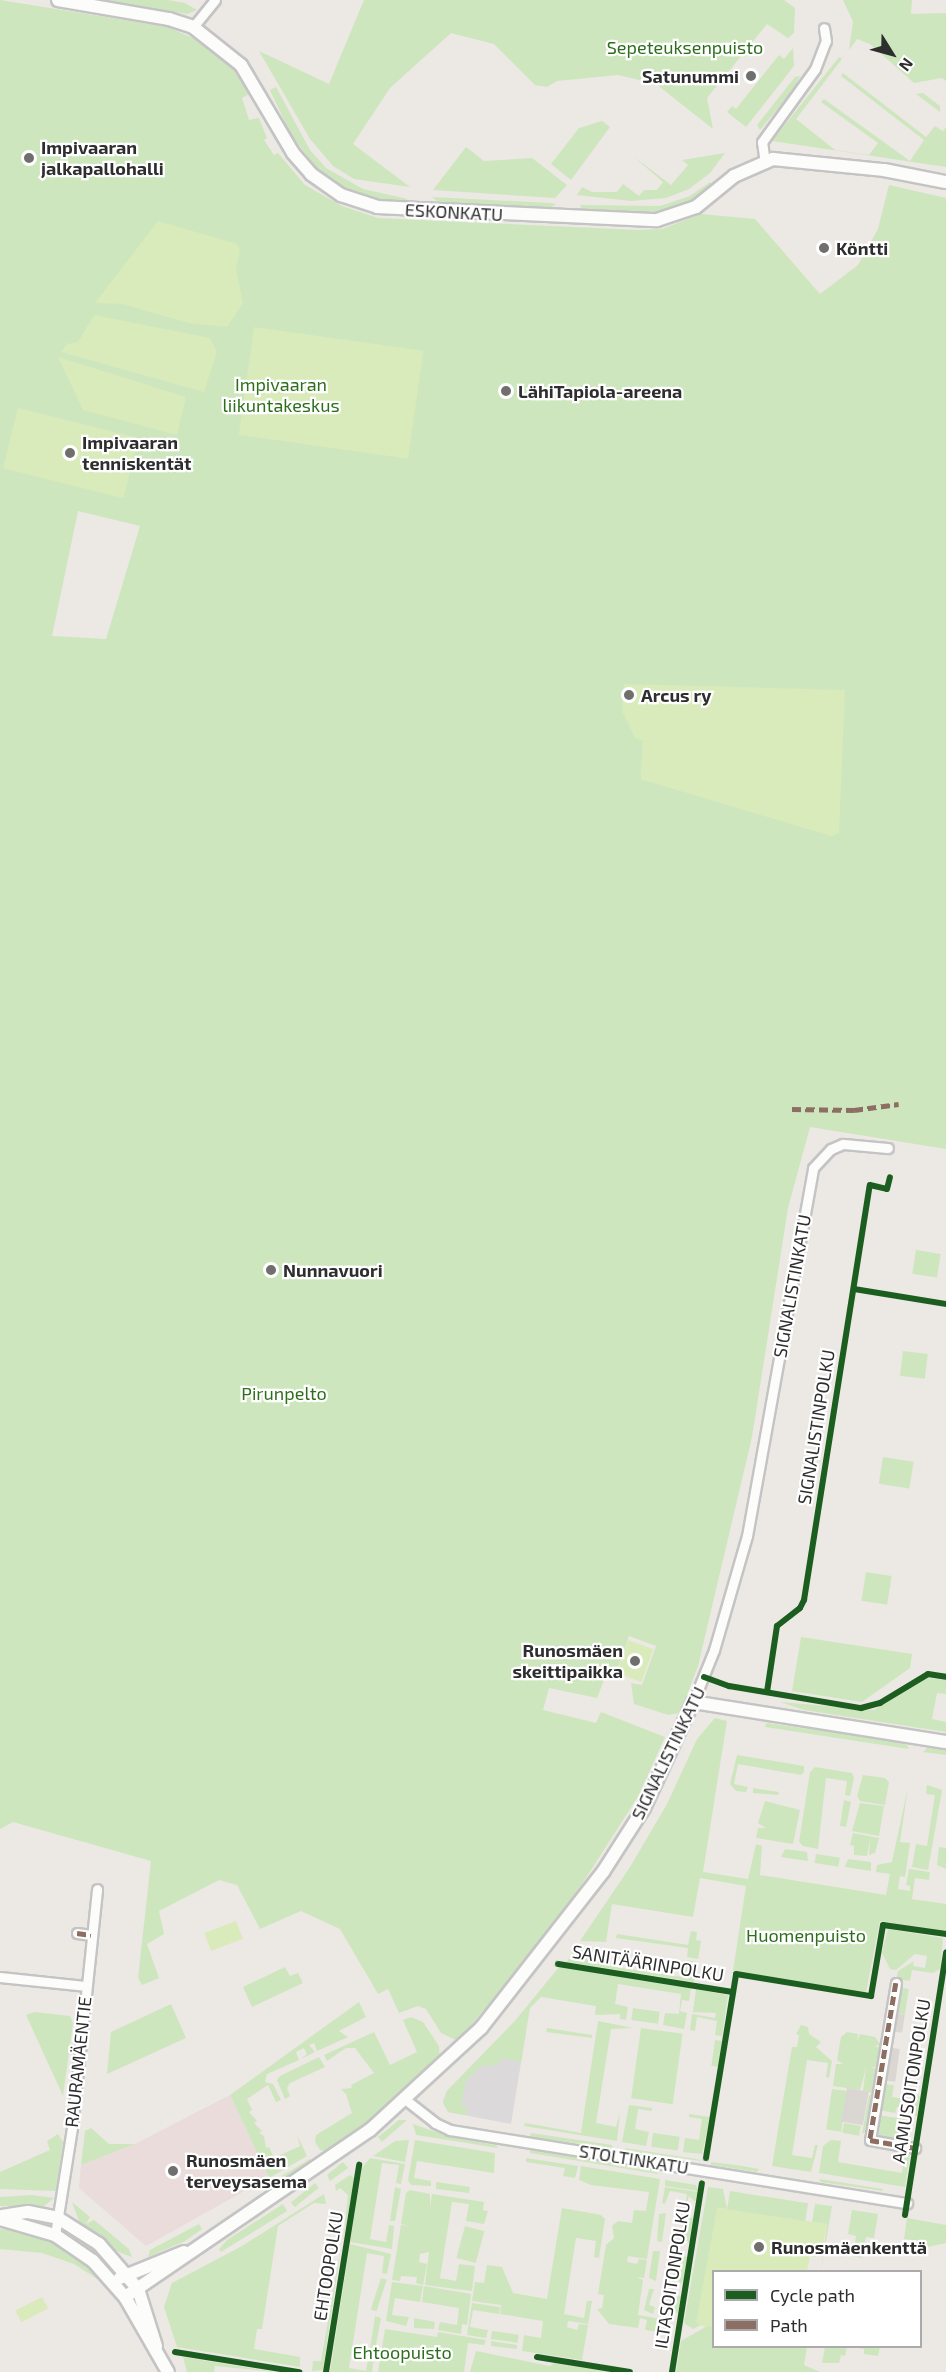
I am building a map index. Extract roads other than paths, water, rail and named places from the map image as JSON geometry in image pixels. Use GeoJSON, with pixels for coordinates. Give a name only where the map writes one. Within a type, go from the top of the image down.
{"type":"FeatureCollection","features":[{"type":"Feature","properties":{"kind":"street","name":"ESKONKATU"},"geometry":{"type":"LineString","coordinates":[[58,0],[169,19],[193,27],[241,65],[293,153],[307,170],[331,190],[364,204],[393,209],[657,220],[696,207],[734,176],[765,162]]}},
{"type":"Feature","properties":{"kind":"street"},"geometry":{"type":"LineString","coordinates":[[193,27],[214,0]]}},
{"type":"Feature","properties":{"kind":"street"},"geometry":{"type":"LineString","coordinates":[[824,28],[826,41],[815,69],[762,142],[765,162],[789,160],[884,170],[946,182]]}},
{"type":"Feature","properties":{"kind":"street","name":"SIGNALISTINKATU"},"geometry":{"type":"LineString","coordinates":[[125,2297],[315,2170],[406,2100],[481,2028],[564,1927],[644,1808],[693,1702],[714,1650],[747,1536],[813,1168],[831,1149],[843,1144],[888,1148]]}},
{"type":"Feature","properties":{"kind":"street"},"geometry":{"type":"LineString","coordinates":[[693,1702],[946,1742]]}},
{"type":"Feature","properties":{"kind":"street","name":"RAURAMÄENTIE"},"geometry":{"type":"LineString","coordinates":[[55,2235],[73,2117],[97,1889]]}},
{"type":"Feature","properties":{"kind":"street"},"geometry":{"type":"LineString","coordinates":[[77,1933],[91,1935]]}},
{"type":"Feature","properties":{"kind":"street"},"geometry":{"type":"LineString","coordinates":[[0,1977],[85,1986]]}},
{"type":"Feature","properties":{"kind":"street"},"geometry":{"type":"LineString","coordinates":[[896,1983],[870,2140],[915,2148]]}},
{"type":"Feature","properties":{"kind":"street","name":"STOLTINKATU"},"geometry":{"type":"LineString","coordinates":[[406,2100],[435,2123],[450,2130],[907,2203]]}},
{"type":"Feature","properties":{"kind":"street"},"geometry":{"type":"LineString","coordinates":[[0,2217],[28,2212],[58,2218],[82,2231],[127,2273],[138,2289],[153,2326],[157,2348]]}},
{"type":"Feature","properties":{"kind":"street"},"geometry":{"type":"LineString","coordinates":[[0,2217],[55,2235],[73,2245],[114,2282],[157,2348],[168,2372]]}},
{"type":"Feature","properties":{"kind":"street","name":"SIGNALISTINKATU"},"geometry":{"type":"LineString","coordinates":[[114,2282],[127,2273],[201,2246]]}},
{"type":"Feature","properties":{"kind":"place","name":"Satunummi"},"geometry":{"type":"Point","coordinates":[751,76]}},
{"type":"Feature","properties":{"kind":"place","name":"Impivaaran jalkapallohalli"},"geometry":{"type":"Point","coordinates":[29,158]}},
{"type":"Feature","properties":{"kind":"place","name":"Köntti"},"geometry":{"type":"Point","coordinates":[824,248]}},
{"type":"Feature","properties":{"kind":"place","name":"LähiTapiola-areena"},"geometry":{"type":"Point","coordinates":[506,391]}},
{"type":"Feature","properties":{"kind":"place","name":"Impivaaran tenniskentät"},"geometry":{"type":"Point","coordinates":[70,453]}},
{"type":"Feature","properties":{"kind":"place","name":"Arcus ry"},"geometry":{"type":"Point","coordinates":[629,695]}},
{"type":"Feature","properties":{"kind":"place","name":"Nunnavuori"},"geometry":{"type":"Point","coordinates":[271,1270]}},
{"type":"Feature","properties":{"kind":"place","name":"Runosmäen skeittipaikka"},"geometry":{"type":"Point","coordinates":[635,1661]}},
{"type":"Feature","properties":{"kind":"place","name":"Runosmäen terveysasema"},"geometry":{"type":"Point","coordinates":[173,2171]}},
{"type":"Feature","properties":{"kind":"place","name":"Runosmäenkenttä"},"geometry":{"type":"Point","coordinates":[759,2247]}},
{"type":"Feature","properties":{"kind":"park label","name":"Sepeteuksenpuisto"},"geometry":{"type":"Point","coordinates":[685,47]}},
{"type":"Feature","properties":{"kind":"park label","name":"Impivaaran liikuntakeskus"},"geometry":{"type":"Point","coordinates":[281,395]}},
{"type":"Feature","properties":{"kind":"park label","name":"Pirunpelto"},"geometry":{"type":"Point","coordinates":[284,1393]}},
{"type":"Feature","properties":{"kind":"park label","name":"Huomenpuisto"},"geometry":{"type":"Point","coordinates":[806,1935]}},
{"type":"Feature","properties":{"kind":"park label","name":"Ehtoopuisto"},"geometry":{"type":"Point","coordinates":[402,2352]}}]}
